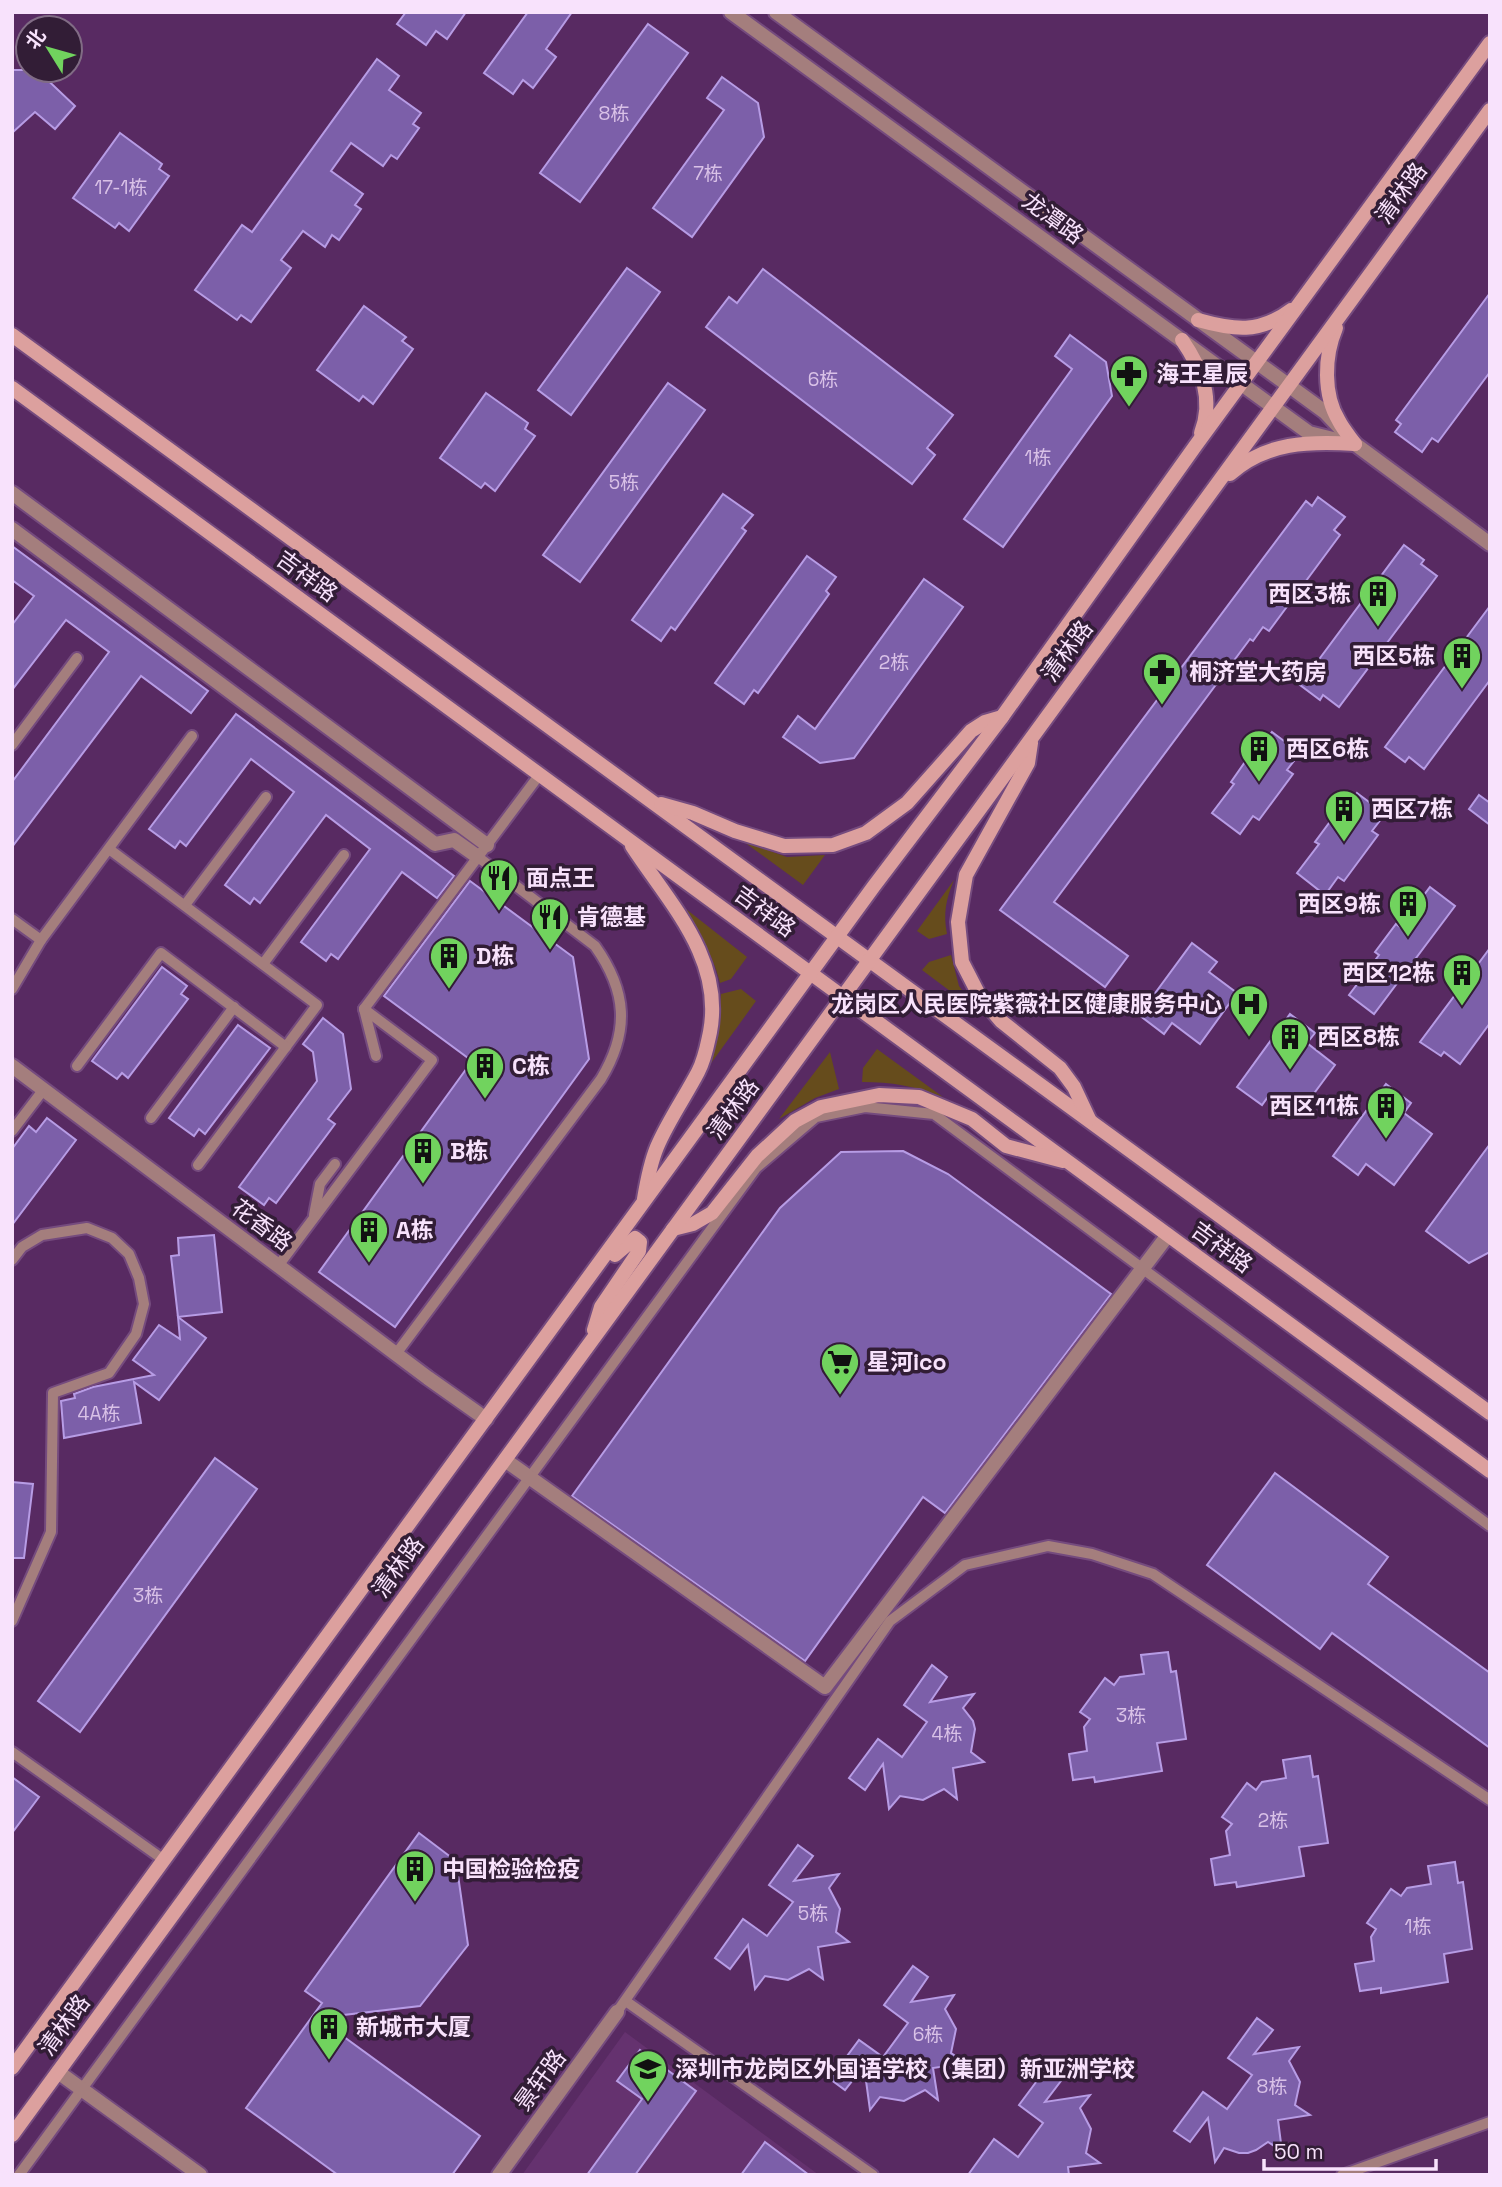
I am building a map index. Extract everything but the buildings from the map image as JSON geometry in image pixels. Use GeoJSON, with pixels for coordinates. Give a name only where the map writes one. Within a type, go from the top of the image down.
{"type":"FeatureCollection","features":[{"type":"Feature","properties":{"kind":"main road","name":"清林路"},"geometry":{"type":"LineString","coordinates":[[12,2068],[811,973],[1002,717],[1196,445],[1490,43]]}},
{"type":"Feature","properties":{"kind":"main road","name":"清林路"},"geometry":{"type":"LineString","coordinates":[[12,2135],[1490,110]]}},
{"type":"Feature","properties":{"kind":"main road"},"geometry":{"type":"LineString","coordinates":[[1198,320],[1241,329],[1261,327],[1282,317],[1301,302]]}},
{"type":"Feature","properties":{"kind":"main road"},"geometry":{"type":"LineString","coordinates":[[1345,309],[1332,338],[1327,365],[1328,391],[1337,419],[1355,444]]}},
{"type":"Feature","properties":{"kind":"main road","name":"吉祥路"},"geometry":{"type":"LineString","coordinates":[[12,334],[1490,1413]]}},
{"type":"Feature","properties":{"kind":"main road"},"geometry":{"type":"LineString","coordinates":[[1182,340],[1197,362],[1204,379],[1207,401],[1205,423],[1196,445]]}},
{"type":"Feature","properties":{"kind":"main road","name":"吉祥路"},"geometry":{"type":"LineString","coordinates":[[12,388],[1490,1471]]}},
{"type":"Feature","properties":{"kind":"main road"},"geometry":{"type":"LineString","coordinates":[[1215,486],[1239,466],[1266,451],[1306,443],[1355,444]]}},
{"type":"Feature","properties":{"kind":"main road"},"geometry":{"type":"LineString","coordinates":[[653,802],[693,813],[735,831],[784,846],[833,845],[866,833],[907,803],[971,731],[985,722],[1002,717]]}},
{"type":"Feature","properties":{"kind":"main road"},"geometry":{"type":"LineString","coordinates":[[1031,738],[1028,763],[966,875],[958,922],[962,961],[979,995],[1001,1021],[1060,1068],[1074,1087],[1091,1123]]}},
{"type":"Feature","properties":{"kind":"main road"},"geometry":{"type":"LineString","coordinates":[[627,838],[689,928],[704,959],[711,986],[713,1017],[704,1060],[657,1146],[643,1203]]}},
{"type":"Feature","properties":{"kind":"main road"},"geometry":{"type":"LineString","coordinates":[[673,1229],[693,1224],[712,1213],[757,1156],[795,1121],[821,1107],[879,1095],[919,1097],[972,1119],[1006,1146],[1068,1162]]}},
{"type":"Feature","properties":{"kind":"main road"},"geometry":{"type":"LineString","coordinates":[[591,1341],[601,1307],[639,1251],[640,1242],[635,1238],[598,1266]]}},
{"type":"Feature","properties":{"kind":"street","name":"龙潭路"},"geometry":{"type":"LineString","coordinates":[[731,12],[1309,433],[1355,444]]}},
{"type":"Feature","properties":{"kind":"street","name":"龙潭路"},"geometry":{"type":"LineString","coordinates":[[784,15],[1325,412],[1355,444],[1490,544]]}},
{"type":"Feature","properties":{"kind":"street"},"geometry":{"type":"LineString","coordinates":[[12,493],[482,851]]}},
{"type":"Feature","properties":{"kind":"street"},"geometry":{"type":"LineString","coordinates":[[12,529],[435,844],[454,840],[482,851]]}},
{"type":"Feature","properties":{"kind":"street","name":"花香路"},"geometry":{"type":"LineString","coordinates":[[12,1066],[485,1419]]}},
{"type":"Feature","properties":{"kind":"street"},"geometry":{"type":"LineString","coordinates":[[505,1460],[825,1687],[1168,1235]]}},
{"type":"Feature","properties":{"kind":"street","name":"景轩路"},"geometry":{"type":"LineString","coordinates":[[499,2175],[622,2007]]}},
{"type":"Feature","properties":{"kind":"street"},"geometry":{"type":"LineString","coordinates":[[58,2072],[200,2175]]}},
{"type":"Feature","properties":{"kind":"lane"},"geometry":{"type":"LineString","coordinates":[[12,745],[77,657]]}},
{"type":"Feature","properties":{"kind":"lane"},"geometry":{"type":"LineString","coordinates":[[12,989],[41,940],[192,736]]}},
{"type":"Feature","properties":{"kind":"lane"},"geometry":{"type":"LineString","coordinates":[[376,1056],[365,1009],[540,774]]}},
{"type":"Feature","properties":{"kind":"lane"},"geometry":{"type":"LineString","coordinates":[[185,905],[266,797]]}},
{"type":"Feature","properties":{"kind":"lane"},"geometry":{"type":"LineString","coordinates":[[109,849],[317,1005],[198,1165]]}},
{"type":"Feature","properties":{"kind":"lane"},"geometry":{"type":"LineString","coordinates":[[396,1354],[601,1079],[611,1062],[621,1024],[621,1004],[616,983],[595,946],[482,851]]}},
{"type":"Feature","properties":{"kind":"lane"},"geometry":{"type":"LineString","coordinates":[[263,964],[344,855]]}},
{"type":"Feature","properties":{"kind":"lane"},"geometry":{"type":"LineString","coordinates":[[12,919],[41,940]]}},
{"type":"Feature","properties":{"kind":"lane"},"geometry":{"type":"LineString","coordinates":[[77,1066],[161,953],[286,1046]]}},
{"type":"Feature","properties":{"kind":"lane"},"geometry":{"type":"LineString","coordinates":[[151,1118],[234,1007]]}},
{"type":"Feature","properties":{"kind":"lane"},"geometry":{"type":"LineString","coordinates":[[278,1266],[432,1060],[365,1009]]}},
{"type":"Feature","properties":{"kind":"lane"},"geometry":{"type":"LineString","coordinates":[[12,1131],[44,1089]]}},
{"type":"Feature","properties":{"kind":"lane"},"geometry":{"type":"LineString","coordinates":[[19,2175],[756,1168],[816,1117],[865,1107],[934,1114],[1490,1526]]}},
{"type":"Feature","properties":{"kind":"lane"},"geometry":{"type":"LineString","coordinates":[[314,1217],[320,1184],[335,1164]]}},
{"type":"Feature","properties":{"kind":"lane"},"geometry":{"type":"LineString","coordinates":[[12,1259],[22,1247],[42,1235],[87,1228],[112,1238],[129,1254],[139,1278],[144,1304],[136,1334],[109,1373],[53,1393],[51,1532],[12,1621]]}},
{"type":"Feature","properties":{"kind":"lane"},"geometry":{"type":"LineString","coordinates":[[873,2175],[622,2007],[890,1621],[965,1565],[1048,1546],[1092,1554],[1153,1574],[1490,1800]]}},
{"type":"Feature","properties":{"kind":"lane"},"geometry":{"type":"LineString","coordinates":[[12,1752],[164,1860]]}},
{"type":"Feature","properties":{"kind":"lane"},"geometry":{"type":"LineString","coordinates":[[1342,2175],[1490,2122]]}},
{"type":"Feature","properties":{"kind":"shaded area"},"geometry":{"type":"Polygon","coordinates":[[[744,842],[787,857],[825,855],[803,885],[744,842]]]}},
{"type":"Feature","properties":{"kind":"shaded area"},"geometry":{"type":"Polygon","coordinates":[[[954,880],[946,906],[947,934],[929,939],[917,931],[954,880]]]}},
{"type":"Feature","properties":{"kind":"shaded area"},"geometry":{"type":"Polygon","coordinates":[[[672,898],[747,957],[731,979],[720,983],[701,938],[672,898]]]}},
{"type":"Feature","properties":{"kind":"shaded area"},"geometry":{"type":"Polygon","coordinates":[[[951,955],[959,986],[978,1012],[922,970],[929,962],[951,955]]]}},
{"type":"Feature","properties":{"kind":"shaded area"},"geometry":{"type":"Polygon","coordinates":[[[741,989],[756,1001],[704,1073],[717,1038],[721,994],[741,989]]]}},
{"type":"Feature","properties":{"kind":"shaded area"},"geometry":{"type":"Polygon","coordinates":[[[877,1049],[943,1097],[903,1085],[862,1082],[863,1068],[877,1049]]]}},
{"type":"Feature","properties":{"kind":"shaded area"},"geometry":{"type":"Polygon","coordinates":[[[830,1052],[839,1089],[815,1098],[779,1119],[830,1052]]]}},
{"type":"Feature","properties":{"kind":"shaded area","name":"深圳市龙岗区外国语学校（集团）新亚洲学校"},"geometry":{"type":"Polygon","coordinates":[[[625,2032],[819,2175],[522,2175],[625,2032]]]}},
{"type":"Feature","properties":{"kind":"place","name":"海王星辰"},"geometry":{"type":"Point","coordinates":[1129,408]}},
{"type":"Feature","properties":{"kind":"place","name":"西区3栋"},"geometry":{"type":"Point","coordinates":[1378,628]}},
{"type":"Feature","properties":{"kind":"place","name":"西区5栋"},"geometry":{"type":"Point","coordinates":[1462,690]}},
{"type":"Feature","properties":{"kind":"place","name":"桐济堂大药房"},"geometry":{"type":"Point","coordinates":[1162,706]}},
{"type":"Feature","properties":{"kind":"place","name":"西区6栋"},"geometry":{"type":"Point","coordinates":[1259,783]}},
{"type":"Feature","properties":{"kind":"place","name":"西区7栋"},"geometry":{"type":"Point","coordinates":[1344,843]}},
{"type":"Feature","properties":{"kind":"place","name":"面点王"},"geometry":{"type":"Point","coordinates":[499,912]}},
{"type":"Feature","properties":{"kind":"place","name":"西区9栋"},"geometry":{"type":"Point","coordinates":[1408,938]}},
{"type":"Feature","properties":{"kind":"place","name":"肯德基"},"geometry":{"type":"Point","coordinates":[550,951]}},
{"type":"Feature","properties":{"kind":"place","name":"D栋"},"geometry":{"type":"Point","coordinates":[449,990]}},
{"type":"Feature","properties":{"kind":"place","name":"西区12栋"},"geometry":{"type":"Point","coordinates":[1462,1007]}},
{"type":"Feature","properties":{"kind":"place","name":"龙岗区人民医院紫薇社区健康服务中心"},"geometry":{"type":"Point","coordinates":[1249,1038]}},
{"type":"Feature","properties":{"kind":"place","name":"西区8栋"},"geometry":{"type":"Point","coordinates":[1290,1071]}},
{"type":"Feature","properties":{"kind":"place","name":"C栋"},"geometry":{"type":"Point","coordinates":[485,1100]}},
{"type":"Feature","properties":{"kind":"place","name":"西区11栋"},"geometry":{"type":"Point","coordinates":[1386,1140]}},
{"type":"Feature","properties":{"kind":"place","name":"B栋"},"geometry":{"type":"Point","coordinates":[423,1185]}},
{"type":"Feature","properties":{"kind":"place","name":"A栋"},"geometry":{"type":"Point","coordinates":[369,1264]}},
{"type":"Feature","properties":{"kind":"place","name":"星河ico"},"geometry":{"type":"Point","coordinates":[840,1396]}},
{"type":"Feature","properties":{"kind":"place","name":"中国检验检疫"},"geometry":{"type":"Point","coordinates":[415,1903]}},
{"type":"Feature","properties":{"kind":"place","name":"新城市大厦"},"geometry":{"type":"Point","coordinates":[329,2061]}},
{"type":"Feature","properties":{"kind":"place","name":"深圳市龙岗区外国语学校（集团）新亚洲学校"},"geometry":{"type":"Point","coordinates":[648,2103]}}]}
